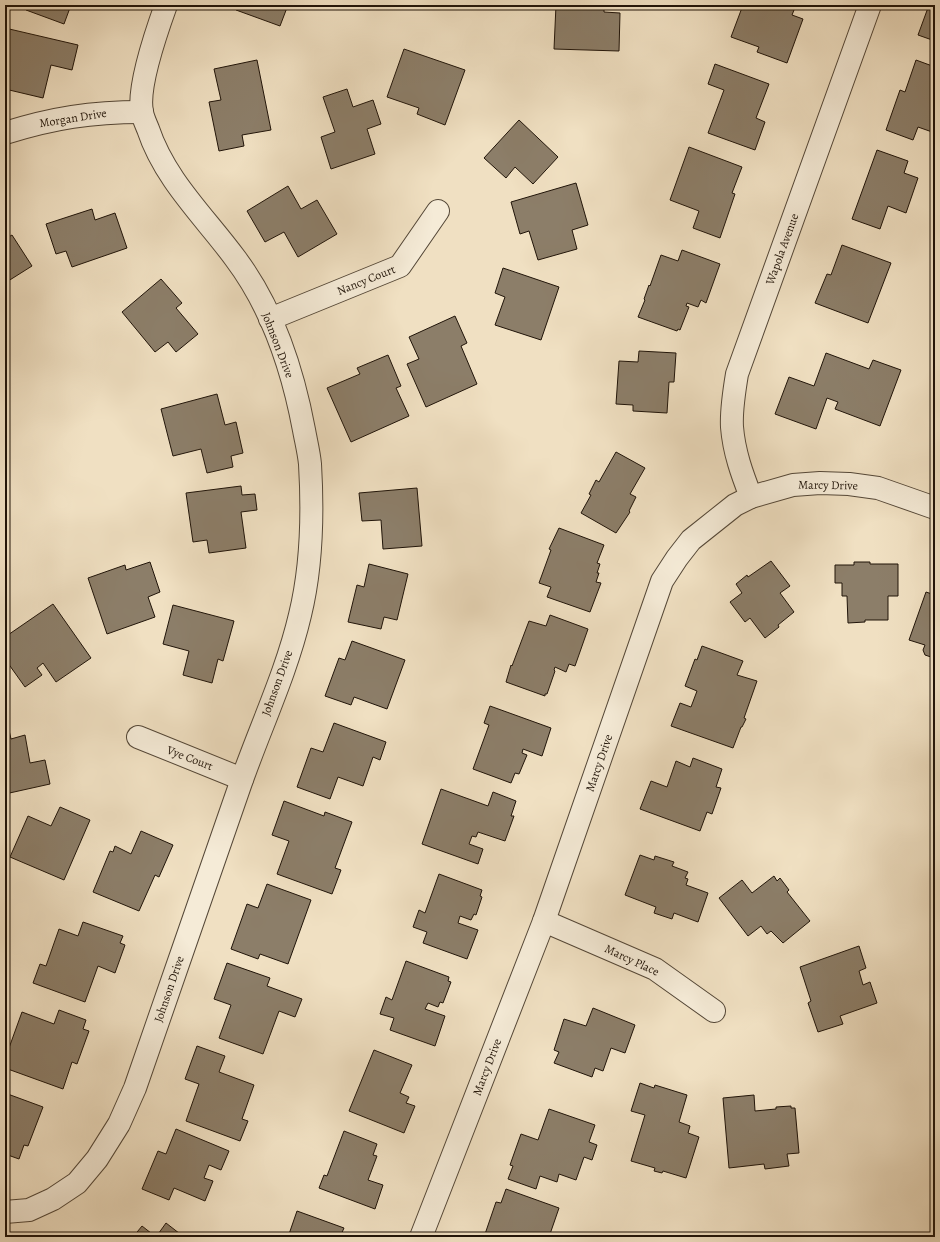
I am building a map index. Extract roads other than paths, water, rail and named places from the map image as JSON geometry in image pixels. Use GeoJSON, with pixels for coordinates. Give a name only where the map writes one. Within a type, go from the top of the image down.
{"type":"FeatureCollection","features":[{"type":"Feature","properties":{"kind":"street","name":"Johnson Drive"},"geometry":{"type":"LineString","coordinates":[[5,1212],[29,1210],[53,1199],[77,1183],[97,1159],[120,1124],[135,1088],[242,779],[288,656],[301,614],[308,565],[312,512],[310,460],[300,410],[288,363],[270,319],[252,284],[236,259],[188,201],[167,170],[152,143],[142,112],[142,88],[152,47],[166,5]]}},
{"type":"Feature","properties":{"kind":"street","name":"Wapola Avenue"},"geometry":{"type":"LineString","coordinates":[[751,497],[738,461],[732,427],[732,406],[737,374],[870,5]]}},
{"type":"Feature","properties":{"kind":"street","name":"Morgan Drive"},"geometry":{"type":"LineString","coordinates":[[5,133],[36,123],[73,116],[108,112],[142,112]]}},
{"type":"Feature","properties":{"kind":"street","name":"Nancy Court"},"geometry":{"type":"LineString","coordinates":[[270,319],[400,266],[438,211]]}},
{"type":"Feature","properties":{"kind":"street","name":"Marcy Drive"},"geometry":{"type":"LineString","coordinates":[[421,1237],[544,921],[662,581],[677,558],[691,540],[735,506],[751,497],[793,484],[849,484],[878,488],[935,508]]}},
{"type":"Feature","properties":{"kind":"street","name":"Vye Court"},"geometry":{"type":"LineString","coordinates":[[138,737],[242,779]]}},
{"type":"Feature","properties":{"kind":"street","name":"Marcy Place"},"geometry":{"type":"LineString","coordinates":[[544,921],[655,969],[714,1011]]}}]}
